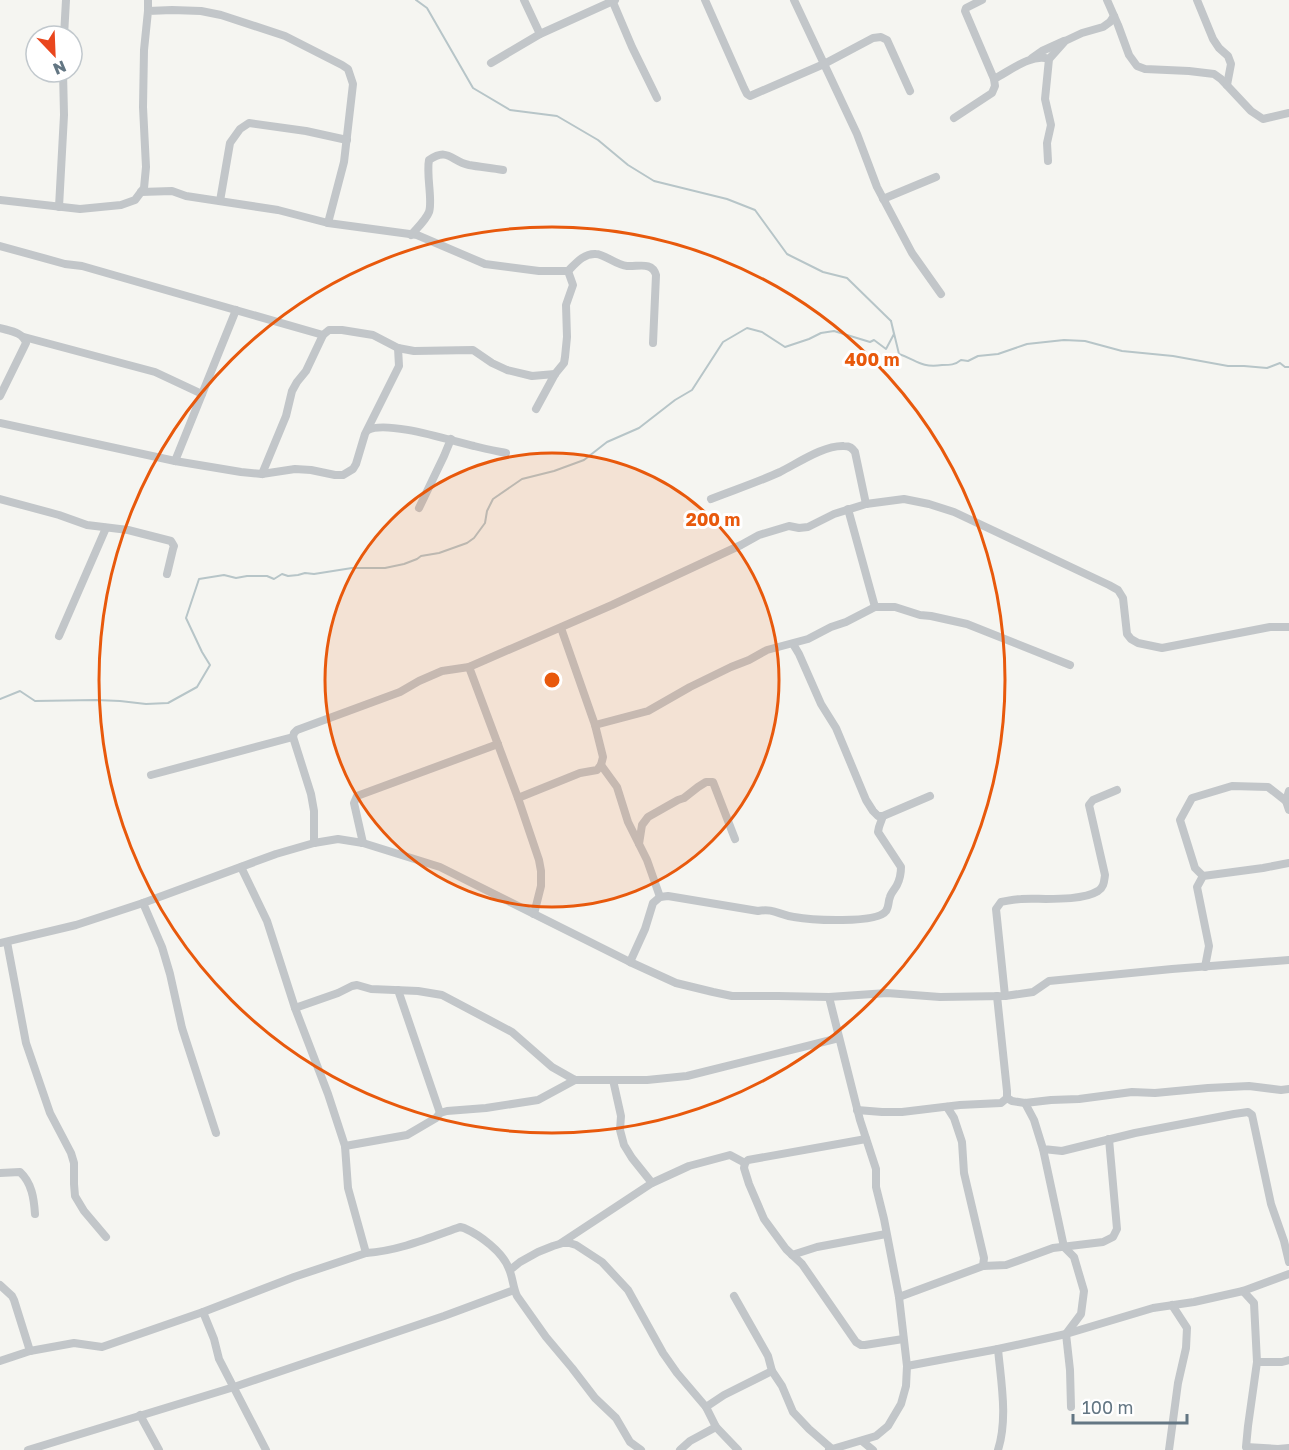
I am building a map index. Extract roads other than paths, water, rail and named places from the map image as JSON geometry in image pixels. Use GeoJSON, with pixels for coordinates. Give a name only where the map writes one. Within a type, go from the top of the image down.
{"type":"FeatureCollection","features":[{"type":"Feature","properties":{"kind":"street"},"geometry":{"type":"LineString","coordinates":[[65,24],[66,0]]}},
{"type":"Feature","properties":{"kind":"street"},"geometry":{"type":"LineString","coordinates":[[0,200],[80,209],[121,205],[135,200],[144,188],[146,167],[143,96],[148,0]]}},
{"type":"Feature","properties":{"kind":"street"},"geometry":{"type":"LineString","coordinates":[[524,0],[540,34]]}},
{"type":"Feature","properties":{"kind":"street"},"geometry":{"type":"LineString","coordinates":[[491,63],[540,34],[613,0],[632,47],[657,98]]}},
{"type":"Feature","properties":{"kind":"street"},"geometry":{"type":"LineString","coordinates":[[705,0],[744,88],[750,96],[824,64],[873,38],[881,37],[885,38],[910,91]]}},
{"type":"Feature","properties":{"kind":"street"},"geometry":{"type":"LineString","coordinates":[[794,0],[857,134],[877,187],[912,253],[941,294]]}},
{"type":"Feature","properties":{"kind":"street"},"geometry":{"type":"LineString","coordinates":[[954,118],[992,93],[995,86],[965,10],[982,0]]}},
{"type":"Feature","properties":{"kind":"street"},"geometry":{"type":"LineString","coordinates":[[1107,0],[1129,56],[1137,66],[1145,69],[1214,74],[1251,111],[1263,119],[1289,113]]}},
{"type":"Feature","properties":{"kind":"street"},"geometry":{"type":"LineString","coordinates":[[1197,0],[1213,39],[1228,56],[1231,64],[1227,85]]}},
{"type":"Feature","properties":{"kind":"street"},"geometry":{"type":"LineString","coordinates":[[148,11],[172,9],[221,15],[285,36],[348,69],[353,84],[344,162],[328,223]]}},
{"type":"Feature","properties":{"kind":"street"},"geometry":{"type":"LineString","coordinates":[[994,79],[1042,51],[1082,33],[1103,27],[1114,16]]}},
{"type":"Feature","properties":{"kind":"street"},"geometry":{"type":"LineString","coordinates":[[1048,160],[1047,143],[1051,124],[1045,99],[1050,59],[1065,41]]}},
{"type":"Feature","properties":{"kind":"street"},"geometry":{"type":"LineString","coordinates":[[1030,60],[1042,57],[1050,59]]}},
{"type":"Feature","properties":{"kind":"street"},"geometry":{"type":"LineString","coordinates":[[59,207],[63,84]]}},
{"type":"Feature","properties":{"kind":"street"},"geometry":{"type":"LineString","coordinates":[[220,201],[230,143],[240,129],[249,123],[306,131],[346,140]]}},
{"type":"Feature","properties":{"kind":"street"},"geometry":{"type":"LineString","coordinates":[[411,235],[429,212],[427,169],[429,160],[437,154],[447,155],[466,164],[503,170]]}},
{"type":"Feature","properties":{"kind":"street"},"geometry":{"type":"LineString","coordinates":[[883,199],[936,177]]}},
{"type":"Feature","properties":{"kind":"street"},"geometry":{"type":"LineString","coordinates":[[141,192],[172,191],[186,196],[278,210],[328,223],[417,236],[485,264],[539,271],[568,271],[582,257],[597,254],[626,266],[652,267],[656,275],[653,343]]}},
{"type":"Feature","properties":{"kind":"street"},"geometry":{"type":"LineString","coordinates":[[0,246],[65,264],[82,266],[323,335]]}},
{"type":"Feature","properties":{"kind":"street"},"geometry":{"type":"LineString","coordinates":[[536,409],[566,357],[566,305],[573,285],[568,271]]}},
{"type":"Feature","properties":{"kind":"street"},"geometry":{"type":"LineString","coordinates":[[175,461],[236,310]]}},
{"type":"Feature","properties":{"kind":"street"},"geometry":{"type":"LineString","coordinates":[[0,328],[24,337],[155,372],[202,394]]}},
{"type":"Feature","properties":{"kind":"street"},"geometry":{"type":"LineString","coordinates":[[262,474],[286,416],[292,391],[306,371],[323,335],[332,329],[373,334],[398,348],[414,351],[473,350],[507,370],[532,376],[555,375]]}},
{"type":"Feature","properties":{"kind":"street"},"geometry":{"type":"LineString","coordinates":[[0,396],[26,343],[24,337]]}},
{"type":"Feature","properties":{"kind":"street"},"geometry":{"type":"LineString","coordinates":[[0,423],[175,461],[262,474],[295,469],[335,475],[348,473],[356,464],[365,434],[399,366],[398,348]]}},
{"type":"Feature","properties":{"kind":"street"},"geometry":{"type":"LineString","coordinates":[[368,430],[373,427],[413,430],[506,453]]}},
{"type":"Feature","properties":{"kind":"street"},"geometry":{"type":"LineString","coordinates":[[419,508],[451,439]]}},
{"type":"Feature","properties":{"kind":"street"},"geometry":{"type":"LineString","coordinates":[[711,499],[781,471],[798,461],[842,445],[848,446],[855,452],[866,504]]}},
{"type":"Feature","properties":{"kind":"street"},"geometry":{"type":"LineString","coordinates":[[0,499],[87,525],[128,530],[171,541],[174,546],[167,574]]}},
{"type":"Feature","properties":{"kind":"street"},"geometry":{"type":"LineString","coordinates":[[314,843],[314,812],[293,737],[297,730],[400,692],[442,672],[469,667],[561,628],[759,535],[789,526],[808,527],[834,514],[866,504],[904,499],[954,512],[1109,585],[1118,590],[1124,598],[1127,634],[1138,643],[1162,648],[1270,627],[1289,627]]}},
{"type":"Feature","properties":{"kind":"street"},"geometry":{"type":"LineString","coordinates":[[848,509],[875,607]]}},
{"type":"Feature","properties":{"kind":"street"},"geometry":{"type":"LineString","coordinates":[[59,636],[106,528]]}},
{"type":"Feature","properties":{"kind":"street"},"geometry":{"type":"LineString","coordinates":[[595,725],[648,711],[731,666],[749,660],[767,650],[808,639],[875,607],[895,607],[920,615],[967,624],[1070,665]]}},
{"type":"Feature","properties":{"kind":"street"},"geometry":{"type":"LineString","coordinates":[[518,798],[580,773],[597,770],[601,765],[603,757],[595,725],[561,628]]}},
{"type":"Feature","properties":{"kind":"street"},"geometry":{"type":"LineString","coordinates":[[793,644],[821,704],[836,729],[866,800],[873,811],[878,816],[883,816],[930,796]]}},
{"type":"Feature","properties":{"kind":"street"},"geometry":{"type":"LineString","coordinates":[[469,667],[537,853],[541,871],[541,886],[534,914]]}},
{"type":"Feature","properties":{"kind":"street"},"geometry":{"type":"LineString","coordinates":[[151,775],[293,737]]}},
{"type":"Feature","properties":{"kind":"street"},"geometry":{"type":"LineString","coordinates":[[363,843],[354,802],[357,796],[498,744]]}},
{"type":"Feature","properties":{"kind":"street"},"geometry":{"type":"LineString","coordinates":[[601,765],[617,787],[628,822],[660,897]]}},
{"type":"Feature","properties":{"kind":"street"},"geometry":{"type":"LineString","coordinates":[[639,844],[642,825],[648,818],[684,798],[706,782],[714,782],[735,839]]}},
{"type":"Feature","properties":{"kind":"street"},"geometry":{"type":"LineString","coordinates":[[1203,876],[1195,867],[1180,820],[1192,798],[1232,786],[1268,787],[1286,801],[1289,810]]}},
{"type":"Feature","properties":{"kind":"street"},"geometry":{"type":"LineString","coordinates":[[1007,1098],[996,909],[1001,902],[1017,899],[1056,899],[1083,896],[1098,891],[1104,885],[1105,874],[1089,806],[1093,800],[1117,790]]}},
{"type":"Feature","properties":{"kind":"street"},"geometry":{"type":"LineString","coordinates":[[1286,801],[1289,791]]}},
{"type":"Feature","properties":{"kind":"street"},"geometry":{"type":"LineString","coordinates":[[630,962],[645,929],[653,903],[660,897],[668,896],[758,911],[769,909],[791,917],[815,920],[849,920],[881,915],[888,909],[890,896],[901,874],[901,867],[879,832],[883,816]]}},
{"type":"Feature","properties":{"kind":"street"},"geometry":{"type":"LineString","coordinates":[[106,1237],[84,1211],[75,1196],[74,1163],[50,1113],[26,1043],[3,943],[76,925],[276,854],[314,843],[338,839],[363,843],[440,867],[676,983],[732,996],[829,997],[887,993],[940,997],[1001,996],[1033,992],[1048,981],[1289,960]]}},
{"type":"Feature","properties":{"kind":"street"},"geometry":{"type":"LineString","coordinates":[[1203,876],[1289,862]]}},
{"type":"Feature","properties":{"kind":"street"},"geometry":{"type":"LineString","coordinates":[[241,867],[267,921],[295,1008],[345,1146],[348,1188],[366,1253]]}},
{"type":"Feature","properties":{"kind":"street"},"geometry":{"type":"LineString","coordinates":[[1203,876],[1197,887],[1209,946],[1205,967]]}},
{"type":"Feature","properties":{"kind":"street"},"geometry":{"type":"LineString","coordinates":[[142,903],[165,956],[182,1028],[216,1133]]}},
{"type":"Feature","properties":{"kind":"street"},"geometry":{"type":"LineString","coordinates":[[295,1008],[357,985],[371,989],[418,991],[442,995],[512,1032],[552,1067],[575,1080]]}},
{"type":"Feature","properties":{"kind":"street"},"geometry":{"type":"LineString","coordinates":[[398,990],[440,1113]]}},
{"type":"Feature","properties":{"kind":"street"},"geometry":{"type":"LineString","coordinates":[[734,1296],[768,1356],[772,1371],[794,1412],[831,1449],[876,1436],[893,1420],[905,1393],[907,1379],[899,1297],[876,1187],[876,1169],[857,1110],[829,997]]}},
{"type":"Feature","properties":{"kind":"street"},"geometry":{"type":"LineString","coordinates":[[345,1146],[407,1135],[436,1118],[440,1113],[447,1111],[538,1100],[575,1080],[647,1080],[687,1076],[839,1038]]}},
{"type":"Feature","properties":{"kind":"street"},"geometry":{"type":"LineString","coordinates":[[613,1080],[621,1116],[620,1130],[624,1145],[652,1183]]}},
{"type":"Feature","properties":{"kind":"street"},"geometry":{"type":"LineString","coordinates":[[1007,1098],[1024,1103],[1132,1092],[1155,1094],[1249,1086],[1289,1089]]}},
{"type":"Feature","properties":{"kind":"street"},"geometry":{"type":"LineString","coordinates":[[857,1110],[902,1112],[1001,1103],[1007,1098]]}},
{"type":"Feature","properties":{"kind":"street"},"geometry":{"type":"LineString","coordinates":[[1024,1103],[1034,1120],[1043,1149],[1064,1247],[1074,1257],[1084,1290],[1081,1314],[1066,1334],[1071,1407]]}},
{"type":"Feature","properties":{"kind":"street"},"geometry":{"type":"LineString","coordinates":[[947,1107],[954,1118],[962,1142],[963,1173],[984,1258],[983,1266]]}},
{"type":"Feature","properties":{"kind":"street"},"geometry":{"type":"LineString","coordinates":[[1043,1149],[1062,1151],[1136,1132],[1248,1112],[1252,1115],[1271,1204],[1289,1262]]}},
{"type":"Feature","properties":{"kind":"street"},"geometry":{"type":"LineString","coordinates":[[866,1139],[748,1160],[744,1168],[764,1219],[792,1255],[802,1264],[859,1344],[903,1339]]}},
{"type":"Feature","properties":{"kind":"street"},"geometry":{"type":"LineString","coordinates":[[899,1297],[983,1266],[1006,1264],[1053,1248],[1103,1242],[1113,1237],[1117,1229],[1109,1139]]}},
{"type":"Feature","properties":{"kind":"street"},"geometry":{"type":"LineString","coordinates":[[510,1270],[528,1257],[560,1243],[652,1183],[689,1166],[730,1155],[745,1163]]}},
{"type":"Feature","properties":{"kind":"street"},"geometry":{"type":"LineString","coordinates":[[0,1173],[21,1172],[34,1198],[35,1214]]}},
{"type":"Feature","properties":{"kind":"street"},"geometry":{"type":"LineString","coordinates":[[0,1361],[30,1350],[74,1343],[102,1347],[204,1312],[294,1277],[366,1253],[409,1245],[460,1227],[496,1250],[506,1262],[514,1290],[546,1337],[591,1393],[616,1418],[630,1442],[641,1450]]}},
{"type":"Feature","properties":{"kind":"street"},"geometry":{"type":"LineString","coordinates":[[792,1255],[817,1247],[886,1234]]}},
{"type":"Feature","properties":{"kind":"street"},"geometry":{"type":"LineString","coordinates":[[560,1243],[571,1243],[588,1251],[622,1283],[663,1353],[706,1407],[716,1427],[738,1450]]}},
{"type":"Feature","properties":{"kind":"street"},"geometry":{"type":"LineString","coordinates":[[907,1366],[1066,1334],[1153,1308],[1243,1292],[1289,1274]]}},
{"type":"Feature","properties":{"kind":"street"},"geometry":{"type":"LineString","coordinates":[[0,1285],[14,1300],[30,1350]]}},
{"type":"Feature","properties":{"kind":"street"},"geometry":{"type":"LineString","coordinates":[[28,1450],[48,1447],[234,1387],[514,1290]]}},
{"type":"Feature","properties":{"kind":"street"},"geometry":{"type":"LineString","coordinates":[[1243,1292],[1254,1303],[1257,1362],[1246,1449],[1289,1448]]}},
{"type":"Feature","properties":{"kind":"street"},"geometry":{"type":"LineString","coordinates":[[1169,1450],[1178,1383],[1186,1348],[1187,1328],[1172,1305]]}},
{"type":"Feature","properties":{"kind":"street"},"geometry":{"type":"LineString","coordinates":[[204,1312],[219,1359],[266,1450]]}},
{"type":"Feature","properties":{"kind":"street"},"geometry":{"type":"LineString","coordinates":[[998,1349],[1003,1408],[998,1450]]}},
{"type":"Feature","properties":{"kind":"street"},"geometry":{"type":"LineString","coordinates":[[1257,1362],[1289,1360]]}},
{"type":"Feature","properties":{"kind":"street"},"geometry":{"type":"LineString","coordinates":[[706,1407],[724,1395],[772,1371]]}},
{"type":"Feature","properties":{"kind":"street"},"geometry":{"type":"LineString","coordinates":[[140,1416],[159,1450]]}},
{"type":"Feature","properties":{"kind":"street"},"geometry":{"type":"LineString","coordinates":[[680,1450],[695,1438],[716,1427]]}},
{"type":"Feature","properties":{"kind":"street"},"geometry":{"type":"LineString","coordinates":[[862,1441],[873,1450]]}},
{"type":"Feature","properties":{"kind":"waterway"},"geometry":{"type":"LineString","coordinates":[[416,0],[427,8],[473,88],[510,110],[557,116],[598,140],[628,165],[654,181],[727,199],[755,210],[787,254],[823,272],[847,278],[891,321]]}},
{"type":"Feature","properties":{"kind":"waterway"},"geometry":{"type":"LineString","coordinates":[[0,699],[20,691],[35,701],[96,700],[146,704],[168,703],[197,687],[210,665],[186,618],[199,579],[224,575],[236,578],[267,576],[274,579],[282,574],[288,576],[352,568],[385,568],[467,543],[474,538],[485,523],[487,511],[493,499],[522,479],[584,460],[607,442],[639,428],[692,390],[723,342],[747,328],[762,332],[785,347],[821,333],[834,331],[870,342],[874,340],[886,349],[894,334],[891,321],[899,354],[919,363],[935,366],[998,354],[1027,344],[1064,340],[1085,341],[1122,351],[1173,356],[1228,366],[1267,368],[1280,363],[1289,367]]}}]}
